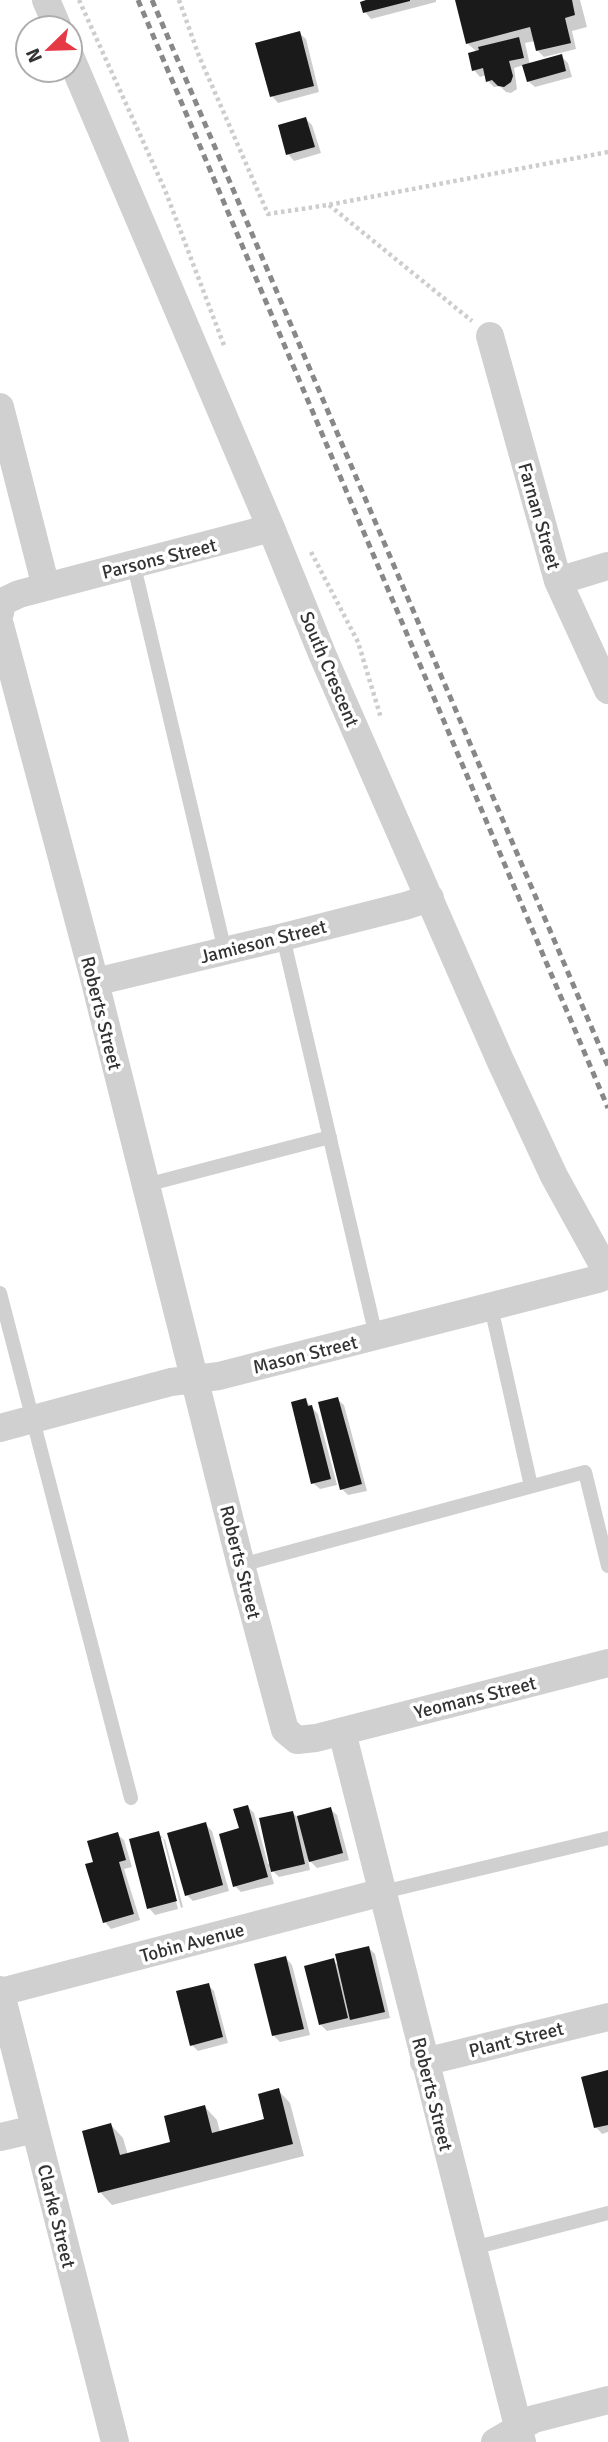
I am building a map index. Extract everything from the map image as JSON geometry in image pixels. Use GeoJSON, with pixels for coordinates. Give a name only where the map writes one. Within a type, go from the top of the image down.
{"type":"FeatureCollection","features":[{"type":"Feature","properties":{"kind":"street","name":"South Crescent"},"geometry":{"type":"LineString","coordinates":[[82,84],[323,656],[500,1060],[554,1176],[608,1274]]}},
{"type":"Feature","properties":{"kind":"street","name":"Farnan Street"},"geometry":{"type":"LineString","coordinates":[[490,336],[558,581],[608,690]]}},
{"type":"Feature","properties":{"kind":"street"},"geometry":{"type":"LineString","coordinates":[[0,407],[10,483],[46,587]]}},
{"type":"Feature","properties":{"kind":"street","name":"Parsons Street"},"geometry":{"type":"LineString","coordinates":[[46,587],[271,528]]}},
{"type":"Feature","properties":{"kind":"street"},"geometry":{"type":"LineString","coordinates":[[558,581],[608,566]]}},
{"type":"Feature","properties":{"kind":"street","name":"Roberts Street"},"geometry":{"type":"LineString","coordinates":[[46,587],[19,594],[1,610],[241,1565],[285,1730],[297,1740],[342,1732],[473,2248],[512,2438]]}},
{"type":"Feature","properties":{"kind":"street","name":"Jamieson Street"},"geometry":{"type":"LineString","coordinates":[[95,982],[283,937],[429,898]]}},
{"type":"Feature","properties":{"kind":"street","name":"Mason Street"},"geometry":{"type":"LineString","coordinates":[[0,1428],[172,1382],[219,1376],[598,1279],[608,1274]]}},
{"type":"Feature","properties":{"kind":"street","name":"Yeomans Street"},"geometry":{"type":"LineString","coordinates":[[342,1732],[608,1663]]}},
{"type":"Feature","properties":{"kind":"street","name":"Tobin Avenue"},"geometry":{"type":"LineString","coordinates":[[0,1991],[383,1892]]}},
{"type":"Feature","properties":{"kind":"street","name":"Clarke Street"},"geometry":{"type":"LineString","coordinates":[[0,1991],[115,2442]]}},
{"type":"Feature","properties":{"kind":"street","name":"Plant Street"},"geometry":{"type":"LineString","coordinates":[[425,2062],[608,2017]]}},
{"type":"Feature","properties":{"kind":"street"},"geometry":{"type":"LineString","coordinates":[[0,2137],[35,2129]]}},
{"type":"Feature","properties":{"kind":"street"},"geometry":{"type":"LineString","coordinates":[[512,2438],[534,2419],[608,2400]]}},
{"type":"Feature","properties":{"kind":"lane"},"geometry":{"type":"LineString","coordinates":[[134,565],[225,951]]}},
{"type":"Feature","properties":{"kind":"lane"},"geometry":{"type":"LineString","coordinates":[[283,937],[376,1336]]}},
{"type":"Feature","properties":{"kind":"lane"},"geometry":{"type":"LineString","coordinates":[[146,1185],[330,1138]]}},
{"type":"Feature","properties":{"kind":"lane"},"geometry":{"type":"LineString","coordinates":[[0,1293],[131,1798]]}},
{"type":"Feature","properties":{"kind":"lane"},"geometry":{"type":"LineString","coordinates":[[491,1307],[531,1486]]}},
{"type":"Feature","properties":{"kind":"lane"},"geometry":{"type":"LineString","coordinates":[[241,1565],[585,1472],[608,1566]]}},
{"type":"Feature","properties":{"kind":"lane"},"geometry":{"type":"LineString","coordinates":[[383,1892],[608,1838]]}},
{"type":"Feature","properties":{"kind":"lane"},"geometry":{"type":"LineString","coordinates":[[473,2248],[608,2213]]}},
{"type":"Feature","properties":{"kind":"path"},"geometry":{"type":"LineString","coordinates":[[79,0],[165,190],[226,349]]}},
{"type":"Feature","properties":{"kind":"path"},"geometry":{"type":"LineString","coordinates":[[179,0],[199,56],[268,214],[608,152]]}},
{"type":"Feature","properties":{"kind":"path"},"geometry":{"type":"LineString","coordinates":[[328,205],[490,336]]}},
{"type":"Feature","properties":{"kind":"path"},"geometry":{"type":"LineString","coordinates":[[309,547],[358,642],[383,726]]}},
{"type":"Feature","properties":{"kind":"building"},"geometry":{"type":"Polygon","coordinates":[[[455,0],[572,0],[575,15],[565,18],[571,43],[536,51],[530,27],[466,44],[455,0]]]}},
{"type":"Feature","properties":{"kind":"building"},"geometry":{"type":"Polygon","coordinates":[[[410,1],[363,13],[360,2],[410,1]]]}},
{"type":"Feature","properties":{"kind":"building"},"geometry":{"type":"Polygon","coordinates":[[[300,31],[314,86],[270,97],[255,43],[300,31]]]}},
{"type":"Feature","properties":{"kind":"building"},"geometry":{"type":"Polygon","coordinates":[[[519,37],[524,58],[509,61],[513,76],[511,82],[504,87],[498,86],[492,80],[486,82],[483,68],[472,71],[468,53],[479,50],[478,47],[519,37]]]}},
{"type":"Feature","properties":{"kind":"building"},"geometry":{"type":"Polygon","coordinates":[[[562,54],[566,71],[527,82],[522,65],[562,54]]]}},
{"type":"Feature","properties":{"kind":"building"},"geometry":{"type":"Polygon","coordinates":[[[306,117],[315,147],[286,155],[278,125],[306,117]]]}},
{"type":"Feature","properties":{"kind":"building"},"geometry":{"type":"Polygon","coordinates":[[[338,1397],[362,1484],[340,1490],[318,1402],[338,1397]]]}},
{"type":"Feature","properties":{"kind":"building"},"geometry":{"type":"Polygon","coordinates":[[[306,1398],[308,1406],[312,1405],[331,1479],[311,1484],[291,1402],[306,1398]]]}},
{"type":"Feature","properties":{"kind":"building"},"geometry":{"type":"Polygon","coordinates":[[[248,1805],[268,1877],[233,1887],[219,1834],[239,1828],[233,1809],[248,1805]]]}},
{"type":"Feature","properties":{"kind":"building"},"geometry":{"type":"Polygon","coordinates":[[[331,1807],[343,1853],[309,1862],[297,1816],[331,1807]]]}},
{"type":"Feature","properties":{"kind":"building"},"geometry":{"type":"Polygon","coordinates":[[[293,1811],[305,1864],[271,1872],[259,1818],[293,1811]]]}},
{"type":"Feature","properties":{"kind":"building"},"geometry":{"type":"Polygon","coordinates":[[[206,1822],[223,1885],[185,1896],[167,1833],[206,1822]]]}},
{"type":"Feature","properties":{"kind":"building"},"geometry":{"type":"Polygon","coordinates":[[[159,1831],[177,1901],[147,1909],[129,1839],[159,1831]]]}},
{"type":"Feature","properties":{"kind":"building"},"geometry":{"type":"Polygon","coordinates":[[[118,1832],[126,1860],[119,1862],[134,1914],[103,1923],[85,1864],[93,1862],[87,1841],[118,1832]]]}},
{"type":"Feature","properties":{"kind":"building"},"geometry":{"type":"Polygon","coordinates":[[[369,1946],[385,2012],[350,2020],[335,1954],[369,1946]]]}},
{"type":"Feature","properties":{"kind":"building"},"geometry":{"type":"Polygon","coordinates":[[[286,1956],[304,2029],[272,2036],[254,1964],[286,1956]]]}},
{"type":"Feature","properties":{"kind":"building"},"geometry":{"type":"Polygon","coordinates":[[[334,1958],[348,2018],[319,2025],[304,1966],[334,1958]]]}},
{"type":"Feature","properties":{"kind":"building"},"geometry":{"type":"Polygon","coordinates":[[[209,1983],[223,2037],[190,2046],[176,1991],[209,1983]]]}},
{"type":"Feature","properties":{"kind":"building"},"geometry":{"type":"Polygon","coordinates":[[[608,2070],[608,2125],[594,2128],[581,2077],[608,2070]]]}},
{"type":"Feature","properties":{"kind":"building"},"geometry":{"type":"Polygon","coordinates":[[[279,2088],[293,2144],[98,2193],[82,2131],[111,2123],[120,2155],[170,2142],[164,2116],[205,2105],[212,2133],[264,2119],[258,2094],[279,2088]]]}},
{"type":"Feature","properties":{"kind":"railway"},"geometry":{"type":"LineString","coordinates":[[138,0],[608,1108]]}},
{"type":"Feature","properties":{"kind":"railway"},"geometry":{"type":"LineString","coordinates":[[152,0],[608,1066]]}}]}
